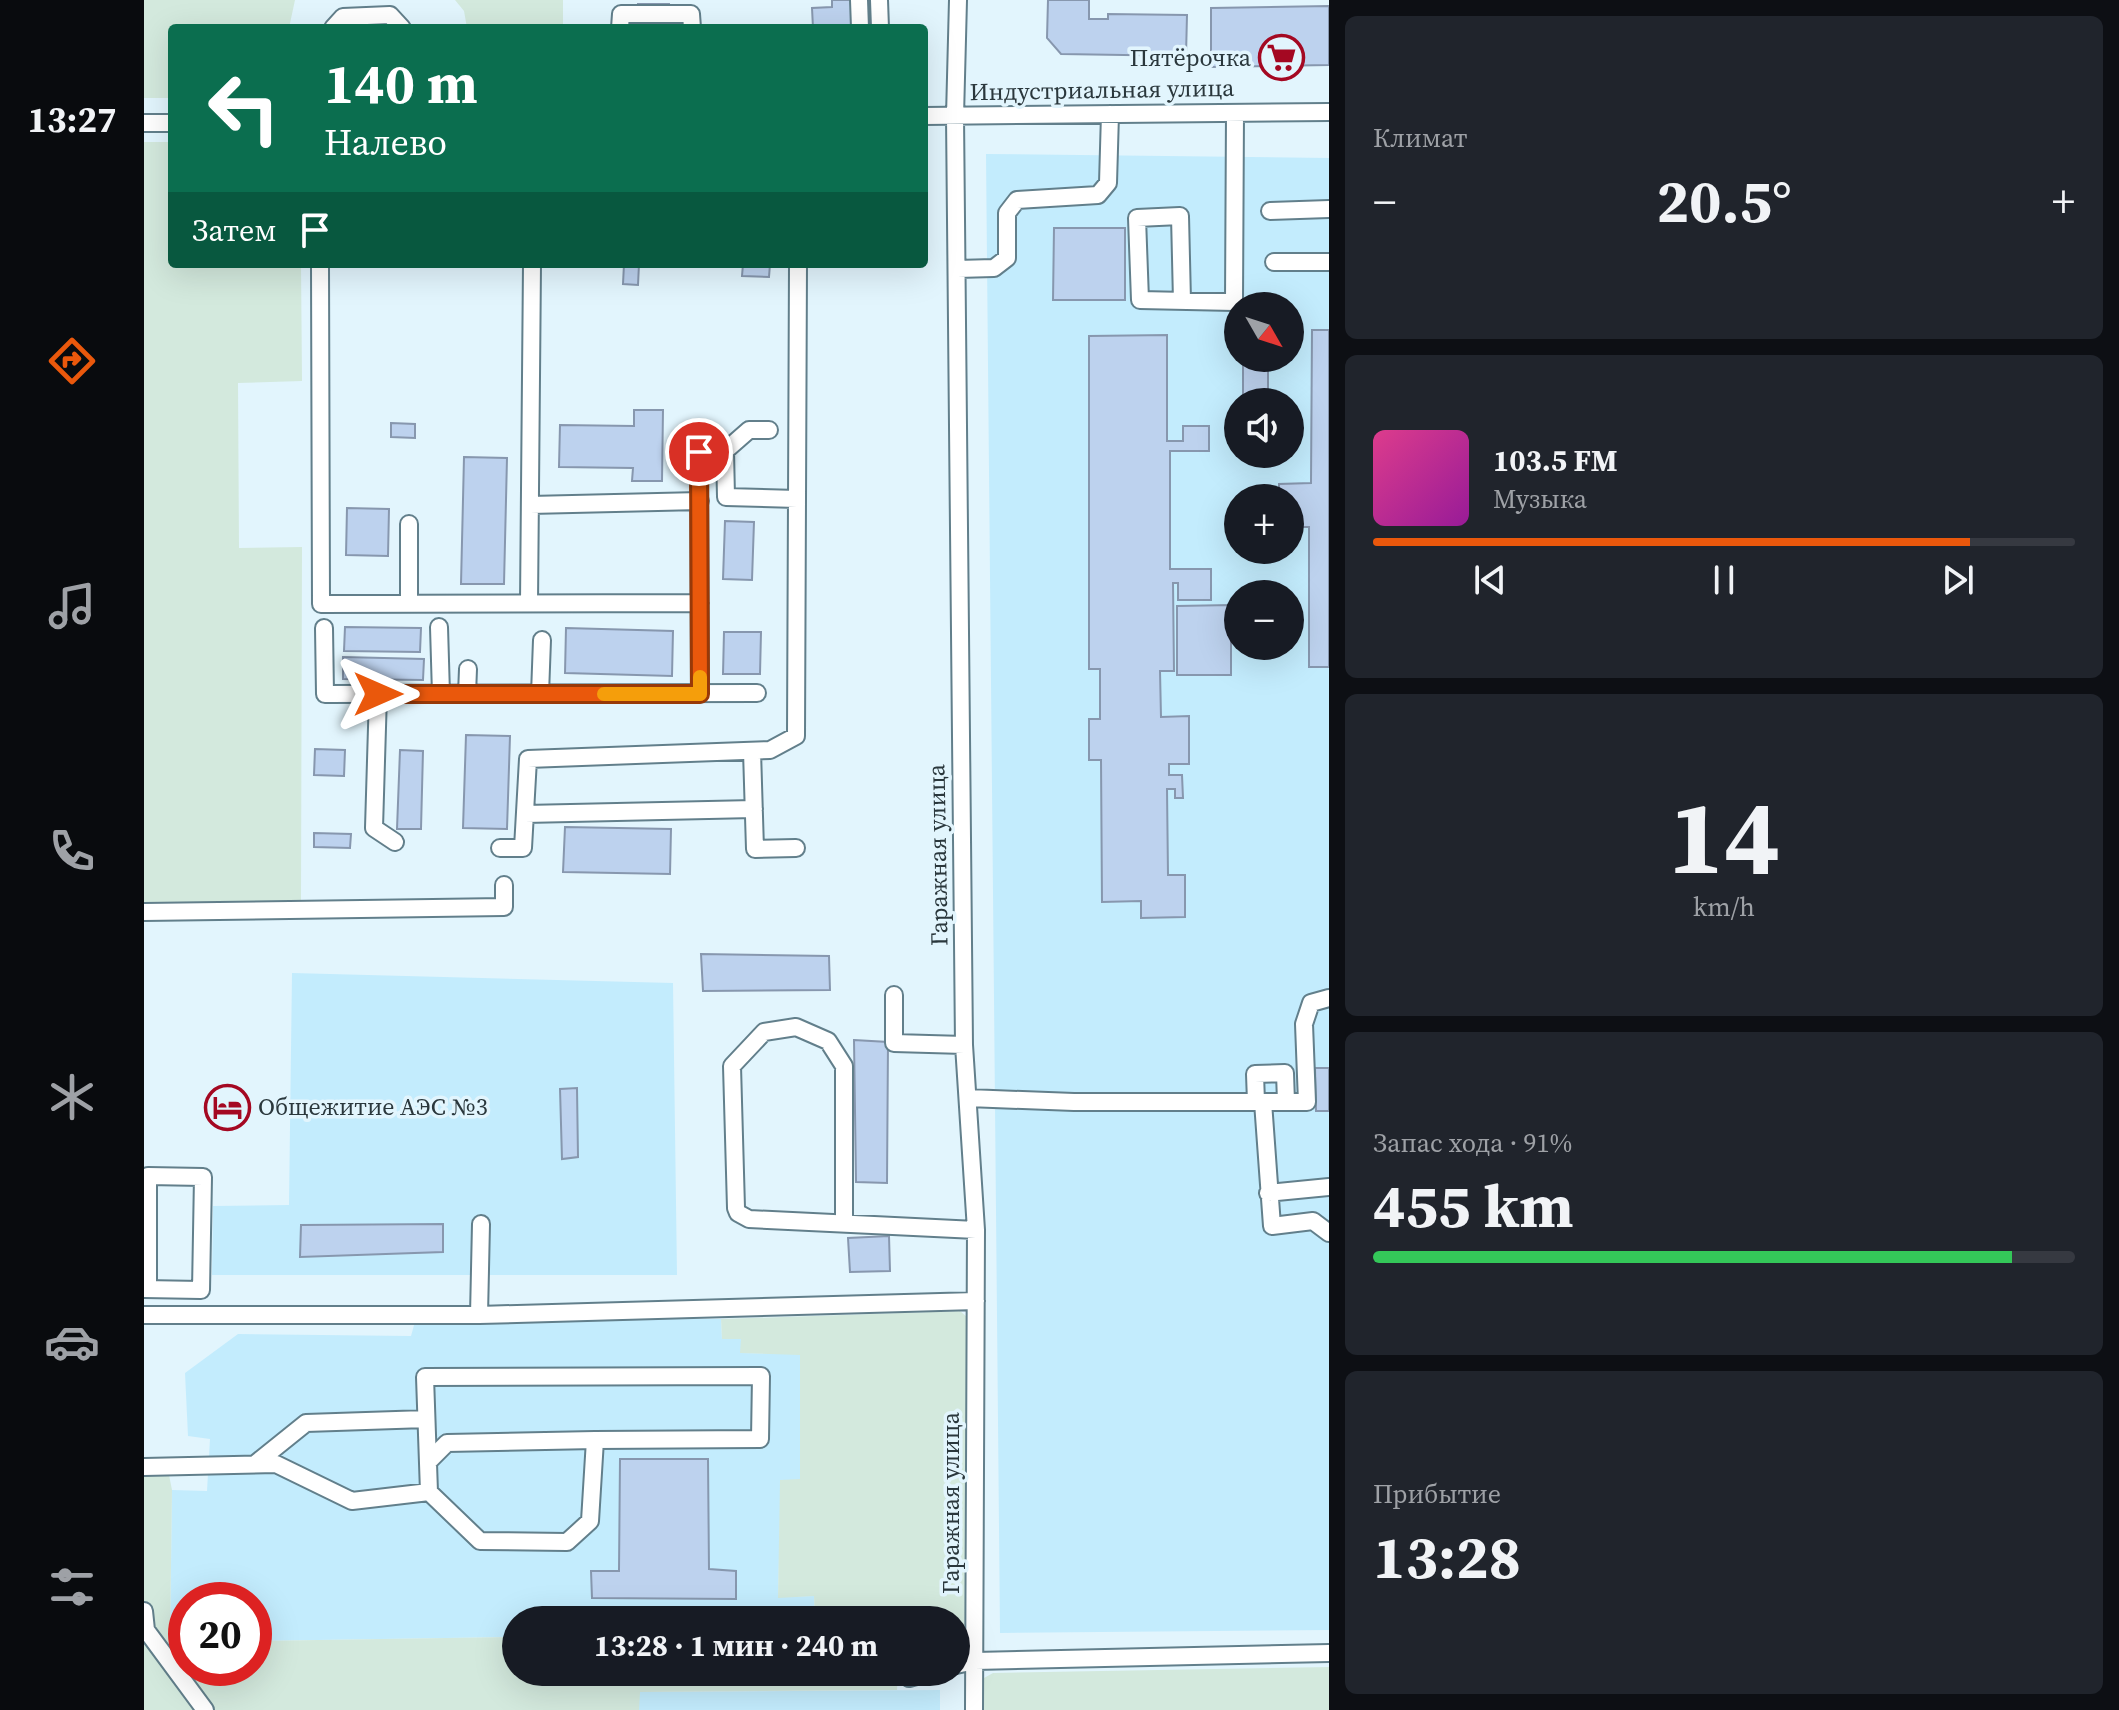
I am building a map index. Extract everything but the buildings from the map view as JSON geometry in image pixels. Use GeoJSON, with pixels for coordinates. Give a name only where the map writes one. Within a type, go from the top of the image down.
{"type":"FeatureCollection","features":[{"type":"Feature","properties":{"kind":"street"},"geometry":{"type":"LineString","coordinates":[[859,0],[860,24]]}},
{"type":"Feature","properties":{"kind":"street"},"geometry":{"type":"LineString","coordinates":[[879,0],[880,24]]}},
{"type":"Feature","properties":{"kind":"street","name":"Гаражная улица"},"geometry":{"type":"LineString","coordinates":[[958,0],[955,116],[964,1045],[976,1230],[974,1710]]}},
{"type":"Feature","properties":{"kind":"street"},"geometry":{"type":"LineString","coordinates":[[620,24],[621,14],[691,14],[692,24]]}},
{"type":"Feature","properties":{"kind":"street"},"geometry":{"type":"LineString","coordinates":[[337,24],[343,17],[390,15],[398,24]]}},
{"type":"Feature","properties":{"kind":"street","name":"Индустриальная улица"},"geometry":{"type":"LineString","coordinates":[[928,116],[1329,112]]}},
{"type":"Feature","properties":{"kind":"street"},"geometry":{"type":"LineString","coordinates":[[1182,301],[1180,216],[1137,218],[1140,300],[1182,301],[1234,302],[1235,113]]}},
{"type":"Feature","properties":{"kind":"street"},"geometry":{"type":"LineString","coordinates":[[957,269],[994,268],[1007,258],[1007,213],[1017,200],[1098,195],[1108,183],[1110,114]]}},
{"type":"Feature","properties":{"kind":"street"},"geometry":{"type":"LineString","coordinates":[[144,123],[168,123]]}},
{"type":"Feature","properties":{"kind":"street"},"geometry":{"type":"LineString","coordinates":[[1270,211],[1329,209]]}},
{"type":"Feature","properties":{"kind":"street"},"geometry":{"type":"LineString","coordinates":[[1274,262],[1329,262]]}},
{"type":"Feature","properties":{"kind":"street"},"geometry":{"type":"LineString","coordinates":[[320,268],[321,604],[700,603]]}},
{"type":"Feature","properties":{"kind":"street"},"geometry":{"type":"LineString","coordinates":[[529,603],[532,268]]}},
{"type":"Feature","properties":{"kind":"street"},"geometry":{"type":"LineString","coordinates":[[500,848],[523,848],[528,759],[770,750],[796,736],[798,268]]}},
{"type":"Feature","properties":{"kind":"street"},"geometry":{"type":"LineString","coordinates":[[700,694],[699,452],[725,451],[749,430],[769,430]]}},
{"type":"Feature","properties":{"kind":"street"},"geometry":{"type":"LineString","coordinates":[[725,451],[726,497],[797,499]]}},
{"type":"Feature","properties":{"kind":"street"},"geometry":{"type":"LineString","coordinates":[[530,505],[700,501]]}},
{"type":"Feature","properties":{"kind":"street"},"geometry":{"type":"LineString","coordinates":[[409,524],[409,604]]}},
{"type":"Feature","properties":{"kind":"street"},"geometry":{"type":"LineString","coordinates":[[439,627],[441,694]]}},
{"type":"Feature","properties":{"kind":"street"},"geometry":{"type":"LineString","coordinates":[[324,628],[325,694],[757,693]]}},
{"type":"Feature","properties":{"kind":"street"},"geometry":{"type":"LineString","coordinates":[[540,694],[542,640]]}},
{"type":"Feature","properties":{"kind":"street"},"geometry":{"type":"LineString","coordinates":[[467,694],[468,669]]}},
{"type":"Feature","properties":{"kind":"street"},"geometry":{"type":"LineString","coordinates":[[378,694],[374,828],[395,842]]}},
{"type":"Feature","properties":{"kind":"street"},"geometry":{"type":"LineString","coordinates":[[752,751],[755,849],[796,848]]}},
{"type":"Feature","properties":{"kind":"street"},"geometry":{"type":"LineString","coordinates":[[525,814],[754,809]]}},
{"type":"Feature","properties":{"kind":"street"},"geometry":{"type":"LineString","coordinates":[[144,912],[504,907],[504,885]]}},
{"type":"Feature","properties":{"kind":"street"},"geometry":{"type":"LineString","coordinates":[[894,995],[894,1043],[964,1045]]}},
{"type":"Feature","properties":{"kind":"street"},"geometry":{"type":"LineString","coordinates":[[968,1098],[1307,1102],[1304,1024],[1311,1003],[1329,998]]}},
{"type":"Feature","properties":{"kind":"street"},"geometry":{"type":"LineString","coordinates":[[844,1223],[844,1066],[828,1041],[818,1036],[796,1027],[764,1032],[732,1066],[738,1213],[749,1219],[976,1230]]}},
{"type":"Feature","properties":{"kind":"street"},"geometry":{"type":"LineString","coordinates":[[1286,1102],[1285,1073],[1255,1074],[1272,1226],[1313,1221],[1329,1233]]}},
{"type":"Feature","properties":{"kind":"street"},"geometry":{"type":"LineString","coordinates":[[148,1176],[203,1177],[201,1290],[146,1289],[148,1176]]}},
{"type":"Feature","properties":{"kind":"street"},"geometry":{"type":"LineString","coordinates":[[1268,1193],[1329,1187]]}},
{"type":"Feature","properties":{"kind":"street"},"geometry":{"type":"LineString","coordinates":[[479,1315],[481,1224]]}},
{"type":"Feature","properties":{"kind":"street"},"geometry":{"type":"LineString","coordinates":[[144,1315],[479,1315],[976,1301]]}},
{"type":"Feature","properties":{"kind":"street"},"geometry":{"type":"LineString","coordinates":[[428,1462],[447,1443],[595,1440],[760,1439],[761,1376],[425,1377],[429,1492],[480,1541],[567,1542],[590,1521],[595,1440]]}},
{"type":"Feature","properties":{"kind":"street"},"geometry":{"type":"LineString","coordinates":[[255,1464],[306,1423],[426,1419]]}},
{"type":"Feature","properties":{"kind":"street"},"geometry":{"type":"LineString","coordinates":[[144,1467],[276,1464],[352,1501],[429,1492]]}},
{"type":"Feature","properties":{"kind":"street"},"geometry":{"type":"LineString","coordinates":[[144,1611],[146,1630],[205,1710]]}},
{"type":"Feature","properties":{"kind":"street"},"geometry":{"type":"LineString","coordinates":[[970,1662],[1329,1653]]}},
{"type":"Feature","properties":{"kind":"shaded area"},"geometry":{"type":"Polygon","coordinates":[[[986,154],[1329,158],[1329,1630],[1000,1633],[986,154]]]}},
{"type":"Feature","properties":{"kind":"shaded area"},"geometry":{"type":"Polygon","coordinates":[[[292,973],[673,983],[677,1275],[212,1275],[213,1206],[289,1205],[292,973]]]}},
{"type":"Feature","properties":{"kind":"shaded area"},"geometry":{"type":"Polygon","coordinates":[[[416,1318],[721,1319],[722,1339],[741,1339],[741,1353],[800,1354],[800,1480],[781,1480],[778,1597],[814,1596],[814,1606],[502,1606],[502,1637],[272,1641],[272,1582],[171,1582],[172,1490],[207,1491],[210,1439],[188,1436],[185,1373],[238,1334],[411,1336],[416,1318]]]}},
{"type":"Feature","properties":{"kind":"shaded area"},"geometry":{"type":"Polygon","coordinates":[[[940,1690],[940,1710],[639,1710],[639,1692],[940,1690]]]}},
{"type":"Feature","properties":{"kind":"green space"},"geometry":{"type":"Polygon","coordinates":[[[144,0],[295,0],[290,24],[168,24],[168,98],[144,98],[144,0]]]}},
{"type":"Feature","properties":{"kind":"green space"},"geometry":{"type":"Polygon","coordinates":[[[455,0],[563,0],[563,24],[466,24],[464,11],[455,0]]]}},
{"type":"Feature","properties":{"kind":"green space"},"geometry":{"type":"Polygon","coordinates":[[[144,142],[168,142],[168,268],[301,268],[302,381],[238,383],[239,548],[302,547],[301,901],[144,903],[144,142]]]}},
{"type":"Feature","properties":{"kind":"green space"},"geometry":{"type":"Polygon","coordinates":[[[960,1311],[967,1317],[967,1606],[814,1606],[814,1596],[778,1598],[780,1480],[800,1479],[800,1355],[740,1353],[741,1339],[722,1339],[721,1319],[960,1311]]]}},
{"type":"Feature","properties":{"kind":"green space"},"geometry":{"type":"Polygon","coordinates":[[[169,1475],[172,1490],[168,1686],[272,1686],[272,1641],[502,1637],[502,1686],[897,1686],[897,1690],[640,1692],[639,1710],[144,1710],[144,1476],[169,1475]]]}},
{"type":"Feature","properties":{"kind":"green space"},"geometry":{"type":"Polygon","coordinates":[[[1329,1667],[1329,1710],[984,1710],[984,1678],[993,1673],[1329,1667]]]}},
{"type":"Feature","properties":{"kind":"slow traffic"},"geometry":{"type":"LineString","coordinates":[[604,694],[700,694],[700,677]]}},
{"type":"Feature","properties":{"kind":"place","name":"Пятёрочка"},"geometry":{"type":"Point","coordinates":[1282,58]}},
{"type":"Feature","properties":{"kind":"place","name":"Общежитие АЭС №3"},"geometry":{"type":"Point","coordinates":[227,1107]}},
{"type":"Feature","properties":{"kind":"route"},"geometry":{"type":"LineString","coordinates":[[378,694],[700,694],[699,452]]}}]}
